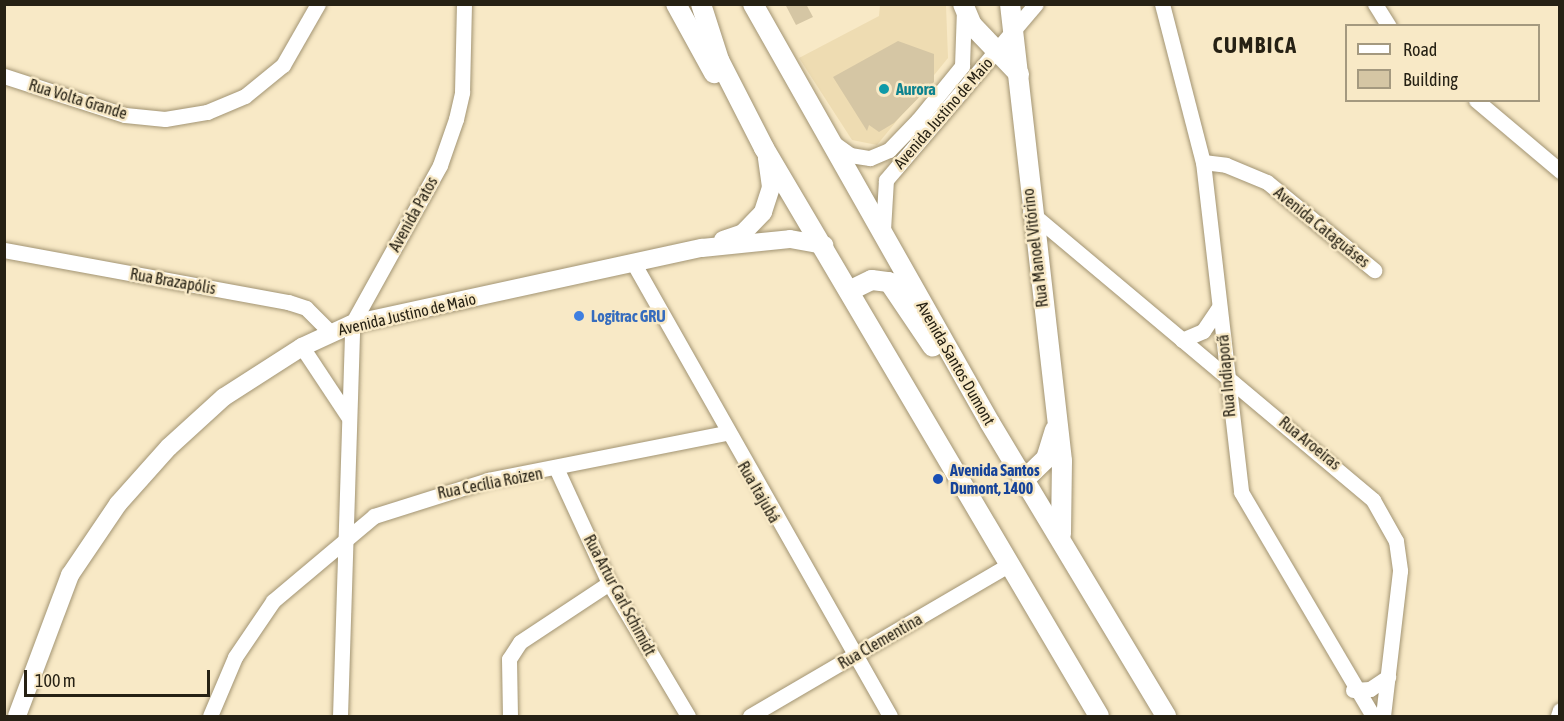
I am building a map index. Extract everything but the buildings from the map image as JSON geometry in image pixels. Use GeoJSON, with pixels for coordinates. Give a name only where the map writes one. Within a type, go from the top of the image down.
{"type":"FeatureCollection","features":[{"type":"Feature","properties":{"kind":"main road"},"geometry":{"type":"LineString","coordinates":[[676,4],[719,82],[740,100]]}},
{"type":"Feature","properties":{"kind":"main road"},"geometry":{"type":"LineString","coordinates":[[700,4],[740,100],[764,148],[824,245],[1099,717]]}},
{"type":"Feature","properties":{"kind":"main road","name":"Avenida Santos Dumont"},"geometry":{"type":"LineString","coordinates":[[753,4],[990,423],[1061,534],[1166,717]]}},
{"type":"Feature","properties":{"kind":"main road"},"geometry":{"type":"LineString","coordinates":[[963,7],[1019,75]]}},
{"type":"Feature","properties":{"kind":"main road","name":"Rua Manoel Vitórino"},"geometry":{"type":"LineString","coordinates":[[1013,8],[1030,212],[1056,422],[1061,534]]}},
{"type":"Feature","properties":{"kind":"main road"},"geometry":{"type":"LineString","coordinates":[[849,291],[872,280],[889,282],[950,374],[990,423]]}},
{"type":"Feature","properties":{"kind":"main road","name":"Rua Manoel Vitórino"},"geometry":{"type":"LineString","coordinates":[[1026,478],[1046,459],[1056,422]]}},
{"type":"Feature","properties":{"kind":"street","name":"Rua Volta Grande"},"geometry":{"type":"LineString","coordinates":[[4,76],[125,116],[165,119],[207,112],[245,96],[283,65],[318,4]]}},
{"type":"Feature","properties":{"kind":"street","name":"Avenida Patos"},"geometry":{"type":"LineString","coordinates":[[340,717],[343,537],[352,324],[440,165],[456,119],[462,93],[464,4]]}},
{"type":"Feature","properties":{"kind":"street","name":"Avenida Justino de Maio"},"geometry":{"type":"LineString","coordinates":[[884,234],[886,180],[997,51],[1014,35],[1036,4]]}},
{"type":"Feature","properties":{"kind":"street","name":"Rua Indiaporã"},"geometry":{"type":"LineString","coordinates":[[1161,4],[1203,162],[1241,492],[1353,690],[1373,717]]}},
{"type":"Feature","properties":{"kind":"street"},"geometry":{"type":"LineString","coordinates":[[1375,4],[1388,24]]}},
{"type":"Feature","properties":{"kind":"street"},"geometry":{"type":"LineString","coordinates":[[831,140],[860,158],[889,150],[962,66],[963,7]]}},
{"type":"Feature","properties":{"kind":"street"},"geometry":{"type":"LineString","coordinates":[[1478,102],[1560,171]]}},
{"type":"Feature","properties":{"kind":"street","name":"Avenida Justino de Maio"},"geometry":{"type":"LineString","coordinates":[[17,717],[70,575],[117,504],[169,447],[224,397],[302,347],[330,332],[352,324],[634,264],[702,248],[743,233],[763,212],[771,187],[764,148]]}},
{"type":"Feature","properties":{"kind":"street","name":"Avenida Cataguáses"},"geometry":{"type":"LineString","coordinates":[[1203,162],[1226,165],[1267,182],[1374,270]]}},
{"type":"Feature","properties":{"kind":"street","name":"Rua Aroeiras"},"geometry":{"type":"LineString","coordinates":[[1030,212],[1182,340],[1343,470],[1386,519],[1400,571],[1383,717]]}},
{"type":"Feature","properties":{"kind":"street","name":"Avenida Justino de Maio"},"geometry":{"type":"LineString","coordinates":[[702,248],[790,239],[824,245]]}},
{"type":"Feature","properties":{"kind":"street"},"geometry":{"type":"LineString","coordinates":[[1035,250],[1070,246]]}},
{"type":"Feature","properties":{"kind":"street","name":"Rua Brazapólis"},"geometry":{"type":"LineString","coordinates":[[4,250],[288,302],[306,308],[330,332]]}},
{"type":"Feature","properties":{"kind":"street","name":"Rua Itajubá"},"geometry":{"type":"LineString","coordinates":[[634,264],[726,434],[890,717]]}},
{"type":"Feature","properties":{"kind":"street"},"geometry":{"type":"LineString","coordinates":[[1182,340],[1203,331],[1219,307]]}},
{"type":"Feature","properties":{"kind":"street"},"geometry":{"type":"LineString","coordinates":[[302,347],[348,418]]}},
{"type":"Feature","properties":{"kind":"street","name":"Rua Cecília Roizen"},"geometry":{"type":"LineString","coordinates":[[210,717],[235,657],[273,601],[343,537],[374,516],[421,496],[726,434]]}},
{"type":"Feature","properties":{"kind":"street","name":"Rua Artur Carl Schimidt"},"geometry":{"type":"LineString","coordinates":[[557,470],[609,583],[688,717]]}},
{"type":"Feature","properties":{"kind":"street","name":"Rua Clementina"},"geometry":{"type":"LineString","coordinates":[[750,717],[1010,564]]}},
{"type":"Feature","properties":{"kind":"street"},"geometry":{"type":"LineString","coordinates":[[510,717],[509,659],[520,642],[609,583]]}},
{"type":"Feature","properties":{"kind":"street"},"geometry":{"type":"LineString","coordinates":[[1353,690],[1370,689],[1388,677]]}},
{"type":"Feature","properties":{"kind":"street"},"geometry":{"type":"LineString","coordinates":[[1558,717],[1560,710]]}},
{"type":"Feature","properties":{"kind":"shaded area"},"geometry":{"type":"Polygon","coordinates":[[[880,5],[946,5],[948,58],[877,145],[852,140],[799,58],[879,16],[880,5]]]}},
{"type":"Feature","properties":{"kind":"place","name":"Aurora"},"geometry":{"type":"Point","coordinates":[884,89]}},
{"type":"Feature","properties":{"kind":"place","name":"Logitrac GRU"},"geometry":{"type":"Point","coordinates":[579,316]}},
{"type":"Feature","properties":{"kind":"place","name":"Avenida Santos Dumont, 1400"},"geometry":{"type":"Point","coordinates":[938,479]}},
{"type":"Feature","properties":{"kind":"district","name":"CUMBICA"},"geometry":{"type":"Point","coordinates":[1255,46]}}]}
